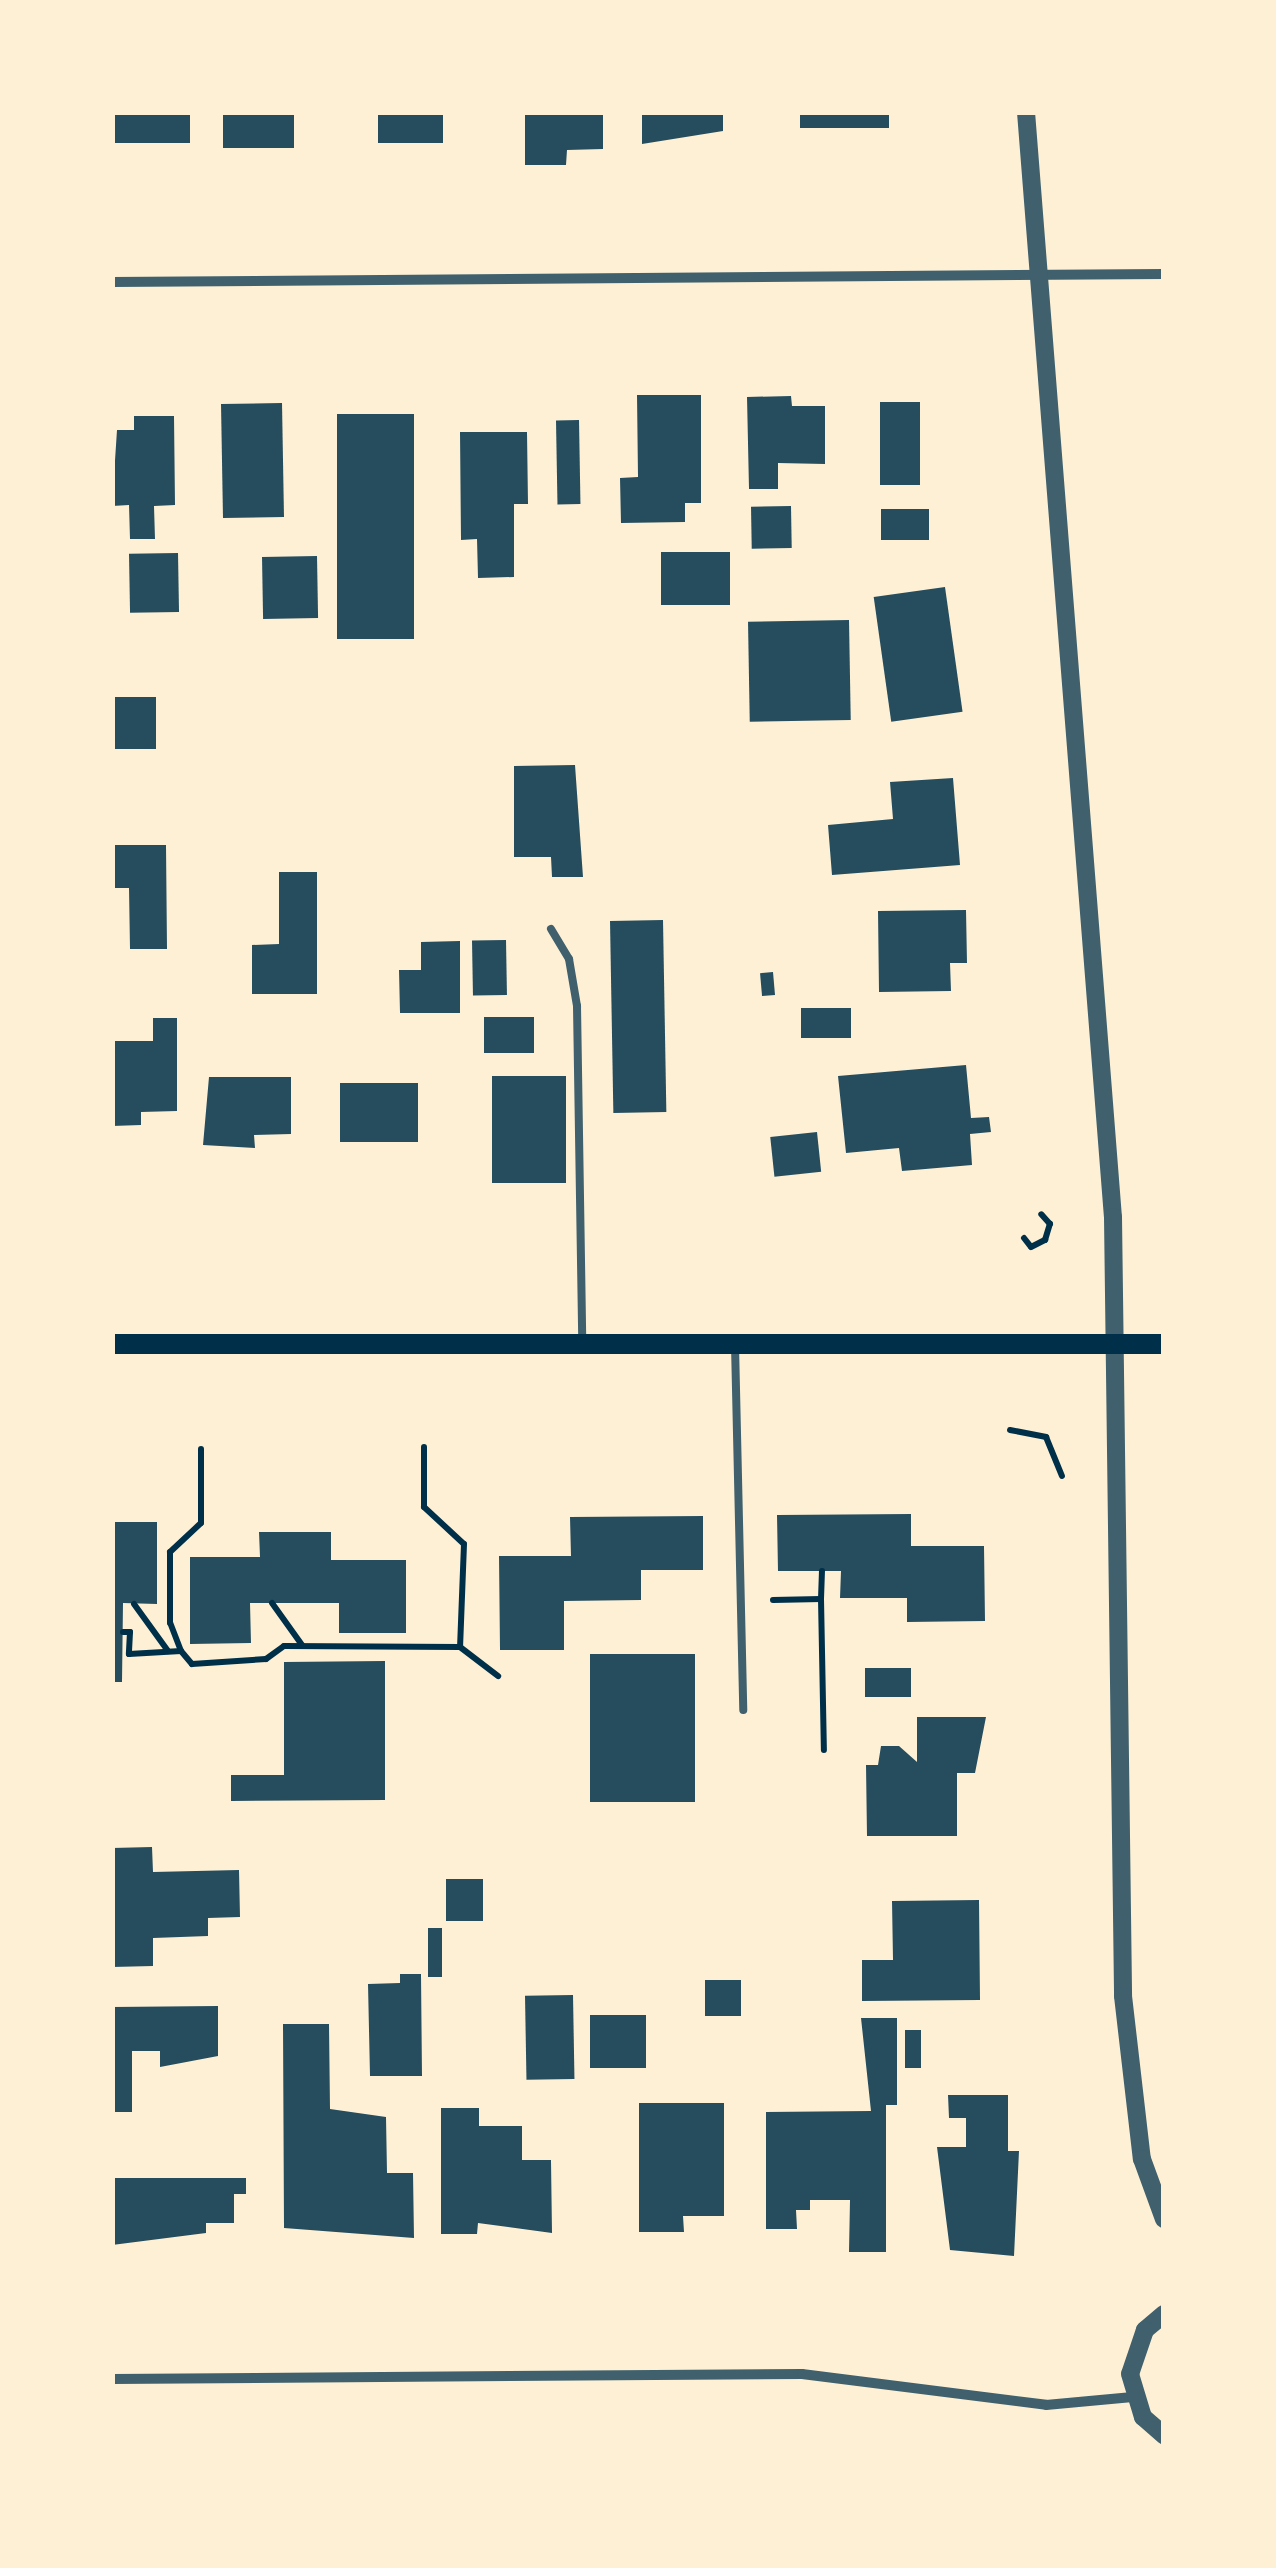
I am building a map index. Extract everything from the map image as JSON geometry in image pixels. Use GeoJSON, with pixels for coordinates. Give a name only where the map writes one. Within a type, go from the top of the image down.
{"type":"FeatureCollection","features":[{"type":"Feature","properties":{"kind":"main road"},"geometry":{"type":"LineString","coordinates":[[112,1344],[582,1338],[1164,1344]]}},
{"type":"Feature","properties":{"kind":"street"},"geometry":{"type":"LineString","coordinates":[[1026,112],[1042,274],[1113,1216],[1123,1996],[1142,2159],[1164,2219]]}},
{"type":"Feature","properties":{"kind":"street"},"geometry":{"type":"LineString","coordinates":[[112,282],[1164,274]]}},
{"type":"Feature","properties":{"kind":"street"},"geometry":{"type":"LineString","coordinates":[[1164,2314],[1134,2350],[1133,2398],[1164,2435]]}},
{"type":"Feature","properties":{"kind":"street"},"geometry":{"type":"LineString","coordinates":[[112,2378],[802,2374],[1046,2405],[1133,2398]]}},
{"type":"Feature","properties":{"kind":"lane"},"geometry":{"type":"LineString","coordinates":[[551,930],[569,959],[577,1006],[582,1338]]}},
{"type":"Feature","properties":{"kind":"lane"},"geometry":{"type":"LineString","coordinates":[[735,1340],[743,1710]]}},
{"type":"Feature","properties":{"kind":"path"},"geometry":{"type":"LineString","coordinates":[[1024,1238],[1030,1248],[1045,1240],[1050,1224],[1041,1214]]}},
{"type":"Feature","properties":{"kind":"path"},"geometry":{"type":"LineString","coordinates":[[1010,1430],[1046,1436],[1062,1476]]}},
{"type":"Feature","properties":{"kind":"path"},"geometry":{"type":"LineString","coordinates":[[424,1447],[424,1507],[464,1544],[460,1646]]}},
{"type":"Feature","properties":{"kind":"path"},"geometry":{"type":"LineString","coordinates":[[201,1449],[202,1524],[170,1552],[170,1624],[181,1651],[192,1664],[303,1646],[460,1646],[498,1676]]}},
{"type":"Feature","properties":{"kind":"path"},"geometry":{"type":"LineString","coordinates":[[822,1571],[824,1750]]}},
{"type":"Feature","properties":{"kind":"path"},"geometry":{"type":"LineString","coordinates":[[812,1601],[821,1599]]}},
{"type":"Feature","properties":{"kind":"path"},"geometry":{"type":"LineString","coordinates":[[272,1603],[303,1646]]}},
{"type":"Feature","properties":{"kind":"path"},"geometry":{"type":"LineString","coordinates":[[134,1604],[168,1652]]}},
{"type":"Feature","properties":{"kind":"path"},"geometry":{"type":"LineString","coordinates":[[123,1632],[130,1632],[129,1654],[181,1651]]}},
{"type":"Feature","properties":{"kind":"building"},"geometry":{"type":"Polygon","coordinates":[[[112,112],[190,112],[190,143],[112,143],[112,112]]]}},
{"type":"Feature","properties":{"kind":"building"},"geometry":{"type":"Polygon","coordinates":[[[223,112],[294,112],[294,148],[223,148],[223,112]]]}},
{"type":"Feature","properties":{"kind":"building"},"geometry":{"type":"Polygon","coordinates":[[[378,112],[443,112],[443,143],[378,143],[378,112]]]}},
{"type":"Feature","properties":{"kind":"building"},"geometry":{"type":"Polygon","coordinates":[[[525,112],[603,112],[603,149],[567,150],[566,165],[525,165],[525,112]]]}},
{"type":"Feature","properties":{"kind":"building"},"geometry":{"type":"Polygon","coordinates":[[[642,112],[723,112],[723,131],[642,144],[642,112]]]}},
{"type":"Feature","properties":{"kind":"building"},"geometry":{"type":"Polygon","coordinates":[[[800,112],[889,112],[889,128],[800,128],[800,112]]]}},
{"type":"Feature","properties":{"kind":"building"},"geometry":{"type":"Polygon","coordinates":[[[637,395],[701,395],[701,503],[685,503],[685,522],[621,523],[620,478],[638,477],[637,395]]]}},
{"type":"Feature","properties":{"kind":"building"},"geometry":{"type":"Polygon","coordinates":[[[791,396],[792,406],[825,406],[825,464],[778,463],[778,489],[749,489],[747,397],[791,396]]]}},
{"type":"Feature","properties":{"kind":"building"},"geometry":{"type":"Polygon","coordinates":[[[880,402],[920,402],[920,485],[880,485],[880,402]]]}},
{"type":"Feature","properties":{"kind":"building"},"geometry":{"type":"Polygon","coordinates":[[[282,403],[284,517],[223,518],[221,404],[282,403]]]}},
{"type":"Feature","properties":{"kind":"building"},"geometry":{"type":"Polygon","coordinates":[[[337,414],[414,414],[414,639],[337,639],[337,414]]]}},
{"type":"Feature","properties":{"kind":"building"},"geometry":{"type":"Polygon","coordinates":[[[134,416],[174,416],[175,505],[154,506],[155,539],[130,539],[129,505],[112,506],[117,430],[134,430],[134,416]]]}},
{"type":"Feature","properties":{"kind":"building"},"geometry":{"type":"Polygon","coordinates":[[[556,420],[579,420],[580,504],[557,504],[556,420]]]}},
{"type":"Feature","properties":{"kind":"building"},"geometry":{"type":"Polygon","coordinates":[[[460,432],[527,432],[528,504],[514,504],[514,577],[478,578],[477,539],[461,540],[460,432]]]}},
{"type":"Feature","properties":{"kind":"building"},"geometry":{"type":"Polygon","coordinates":[[[791,506],[792,548],[752,549],[751,507],[791,506]]]}},
{"type":"Feature","properties":{"kind":"building"},"geometry":{"type":"Polygon","coordinates":[[[881,509],[929,509],[929,540],[881,540],[881,509]]]}},
{"type":"Feature","properties":{"kind":"building"},"geometry":{"type":"Polygon","coordinates":[[[661,552],[730,552],[730,605],[661,605],[661,552]]]}},
{"type":"Feature","properties":{"kind":"building"},"geometry":{"type":"Polygon","coordinates":[[[178,553],[179,612],[130,613],[129,554],[178,553]]]}},
{"type":"Feature","properties":{"kind":"building"},"geometry":{"type":"Polygon","coordinates":[[[317,556],[318,618],[263,619],[262,557],[317,556]]]}},
{"type":"Feature","properties":{"kind":"building"},"geometry":{"type":"Polygon","coordinates":[[[945,587],[963,712],[891,722],[874,597],[945,587]]]}},
{"type":"Feature","properties":{"kind":"building"},"geometry":{"type":"Polygon","coordinates":[[[849,620],[851,720],[750,722],[748,622],[849,620]]]}},
{"type":"Feature","properties":{"kind":"building"},"geometry":{"type":"Polygon","coordinates":[[[112,697],[156,697],[156,749],[112,749],[112,697]]]}},
{"type":"Feature","properties":{"kind":"building"},"geometry":{"type":"Polygon","coordinates":[[[575,765],[583,877],[552,877],[551,857],[514,857],[514,766],[575,765]]]}},
{"type":"Feature","properties":{"kind":"building"},"geometry":{"type":"Polygon","coordinates":[[[953,778],[960,865],[832,875],[828,825],[893,819],[890,782],[953,778]]]}},
{"type":"Feature","properties":{"kind":"building"},"geometry":{"type":"Polygon","coordinates":[[[112,845],[166,845],[167,949],[130,949],[129,888],[112,888],[112,845]]]}},
{"type":"Feature","properties":{"kind":"building"},"geometry":{"type":"Polygon","coordinates":[[[279,872],[317,872],[317,994],[252,994],[252,945],[279,944],[279,872]]]}},
{"type":"Feature","properties":{"kind":"building"},"geometry":{"type":"Polygon","coordinates":[[[966,910],[967,963],[950,963],[951,991],[879,992],[878,911],[966,910]]]}},
{"type":"Feature","properties":{"kind":"building"},"geometry":{"type":"Polygon","coordinates":[[[663,920],[666,1112],[613,1113],[610,921],[663,920]]]}},
{"type":"Feature","properties":{"kind":"building"},"geometry":{"type":"Polygon","coordinates":[[[506,940],[507,995],[473,996],[472,941],[506,940]]]}},
{"type":"Feature","properties":{"kind":"building"},"geometry":{"type":"Polygon","coordinates":[[[460,941],[460,1013],[400,1013],[399,970],[421,970],[421,942],[460,941]]]}},
{"type":"Feature","properties":{"kind":"building"},"geometry":{"type":"Polygon","coordinates":[[[773,972],[775,995],[762,996],[760,973],[773,972]]]}},
{"type":"Feature","properties":{"kind":"building"},"geometry":{"type":"Polygon","coordinates":[[[801,1008],[851,1008],[851,1038],[801,1038],[801,1008]]]}},
{"type":"Feature","properties":{"kind":"building"},"geometry":{"type":"Polygon","coordinates":[[[484,1017],[534,1017],[534,1053],[484,1053],[484,1017]]]}},
{"type":"Feature","properties":{"kind":"building"},"geometry":{"type":"Polygon","coordinates":[[[153,1018],[177,1018],[177,1111],[141,1112],[141,1125],[112,1126],[112,1041],[153,1041],[153,1018]]]}},
{"type":"Feature","properties":{"kind":"building"},"geometry":{"type":"Polygon","coordinates":[[[966,1065],[971,1118],[989,1117],[991,1132],[970,1134],[972,1165],[902,1171],[899,1148],[846,1153],[838,1076],[966,1065]]]}},
{"type":"Feature","properties":{"kind":"building"},"geometry":{"type":"Polygon","coordinates":[[[492,1076],[566,1076],[566,1183],[492,1183],[492,1076]]]}},
{"type":"Feature","properties":{"kind":"building"},"geometry":{"type":"Polygon","coordinates":[[[209,1077],[291,1077],[291,1134],[254,1135],[255,1148],[203,1145],[209,1077]]]}},
{"type":"Feature","properties":{"kind":"building"},"geometry":{"type":"Polygon","coordinates":[[[340,1083],[418,1083],[418,1142],[340,1142],[340,1083]]]}},
{"type":"Feature","properties":{"kind":"building"},"geometry":{"type":"Polygon","coordinates":[[[817,1132],[821,1172],[774,1177],[770,1137],[817,1132]]]}},
{"type":"Feature","properties":{"kind":"building"},"geometry":{"type":"Polygon","coordinates":[[[911,1514],[911,1546],[984,1546],[985,1621],[907,1622],[907,1598],[840,1598],[841,1571],[778,1571],[777,1515],[911,1514]]]}},
{"type":"Feature","properties":{"kind":"building"},"geometry":{"type":"Polygon","coordinates":[[[703,1516],[703,1570],[641,1570],[641,1600],[564,1601],[564,1650],[500,1650],[499,1556],[571,1556],[570,1517],[703,1516]]]}},
{"type":"Feature","properties":{"kind":"building"},"geometry":{"type":"Polygon","coordinates":[[[112,1522],[157,1522],[157,1604],[123,1603],[122,1682],[112,1682],[112,1522]]]}},
{"type":"Feature","properties":{"kind":"building"},"geometry":{"type":"Polygon","coordinates":[[[259,1532],[331,1532],[331,1560],[406,1560],[406,1633],[339,1633],[339,1603],[250,1603],[251,1643],[190,1644],[190,1557],[260,1557],[259,1532]]]}},
{"type":"Feature","properties":{"kind":"building"},"geometry":{"type":"Polygon","coordinates":[[[590,1654],[695,1654],[695,1802],[590,1802],[590,1654]]]}},
{"type":"Feature","properties":{"kind":"building"},"geometry":{"type":"Polygon","coordinates":[[[385,1661],[385,1800],[231,1801],[231,1775],[284,1775],[284,1662],[385,1661]]]}},
{"type":"Feature","properties":{"kind":"building"},"geometry":{"type":"Polygon","coordinates":[[[865,1668],[911,1668],[911,1697],[865,1697],[865,1668]]]}},
{"type":"Feature","properties":{"kind":"building"},"geometry":{"type":"Polygon","coordinates":[[[917,1717],[986,1717],[975,1773],[957,1773],[957,1836],[867,1836],[866,1765],[878,1765],[881,1746],[899,1746],[917,1762],[917,1717]]]}},
{"type":"Feature","properties":{"kind":"building"},"geometry":{"type":"Polygon","coordinates":[[[152,1847],[153,1872],[239,1870],[240,1917],[208,1918],[208,1936],[153,1938],[153,1966],[112,1967],[112,1848],[152,1847]]]}},
{"type":"Feature","properties":{"kind":"building"},"geometry":{"type":"Polygon","coordinates":[[[446,1879],[483,1879],[483,1921],[446,1921],[446,1879]]]}},
{"type":"Feature","properties":{"kind":"building"},"geometry":{"type":"Polygon","coordinates":[[[979,1900],[980,2000],[862,2001],[862,1960],[893,1960],[892,1901],[979,1900]]]}},
{"type":"Feature","properties":{"kind":"building"},"geometry":{"type":"Polygon","coordinates":[[[428,1928],[442,1928],[442,1977],[428,1977],[428,1928]]]}},
{"type":"Feature","properties":{"kind":"building"},"geometry":{"type":"Polygon","coordinates":[[[400,1974],[421,1974],[422,2076],[370,2076],[368,1984],[400,1983],[400,1974]]]}},
{"type":"Feature","properties":{"kind":"building"},"geometry":{"type":"Polygon","coordinates":[[[705,1980],[741,1980],[741,2016],[705,2016],[705,1980]]]}},
{"type":"Feature","properties":{"kind":"building"},"geometry":{"type":"Polygon","coordinates":[[[573,1995],[574,2079],[526,2080],[525,1996],[573,1995]]]}},
{"type":"Feature","properties":{"kind":"building"},"geometry":{"type":"Polygon","coordinates":[[[218,2006],[218,2056],[160,2067],[160,2051],[132,2051],[132,2112],[112,2112],[112,2007],[218,2006]]]}},
{"type":"Feature","properties":{"kind":"building"},"geometry":{"type":"Polygon","coordinates":[[[590,2015],[646,2015],[646,2068],[590,2068],[590,2015]]]}},
{"type":"Feature","properties":{"kind":"building"},"geometry":{"type":"Polygon","coordinates":[[[861,2018],[897,2018],[897,2105],[886,2105],[886,2252],[849,2252],[850,2200],[810,2200],[810,2210],[796,2210],[797,2229],[766,2229],[766,2112],[871,2111],[861,2018]]]}},
{"type":"Feature","properties":{"kind":"building"},"geometry":{"type":"Polygon","coordinates":[[[283,2024],[329,2024],[330,2109],[386,2117],[387,2173],[413,2173],[414,2238],[284,2228],[283,2024]]]}},
{"type":"Feature","properties":{"kind":"building"},"geometry":{"type":"Polygon","coordinates":[[[905,2030],[921,2030],[921,2068],[905,2068],[905,2030]]]}},
{"type":"Feature","properties":{"kind":"building"},"geometry":{"type":"Polygon","coordinates":[[[948,2095],[1008,2095],[1008,2151],[1019,2151],[1014,2256],[950,2250],[937,2147],[966,2147],[966,2118],[949,2118],[948,2095]]]}},
{"type":"Feature","properties":{"kind":"building"},"geometry":{"type":"Polygon","coordinates":[[[639,2103],[724,2103],[724,2216],[683,2216],[684,2232],[639,2232],[639,2103]]]}},
{"type":"Feature","properties":{"kind":"building"},"geometry":{"type":"Polygon","coordinates":[[[441,2108],[479,2108],[479,2126],[522,2126],[522,2160],[551,2160],[552,2233],[478,2223],[477,2234],[441,2234],[441,2108]]]}},
{"type":"Feature","properties":{"kind":"building"},"geometry":{"type":"Polygon","coordinates":[[[112,2178],[246,2178],[246,2194],[234,2194],[234,2223],[206,2223],[206,2233],[112,2245],[112,2178]]]}}]}
